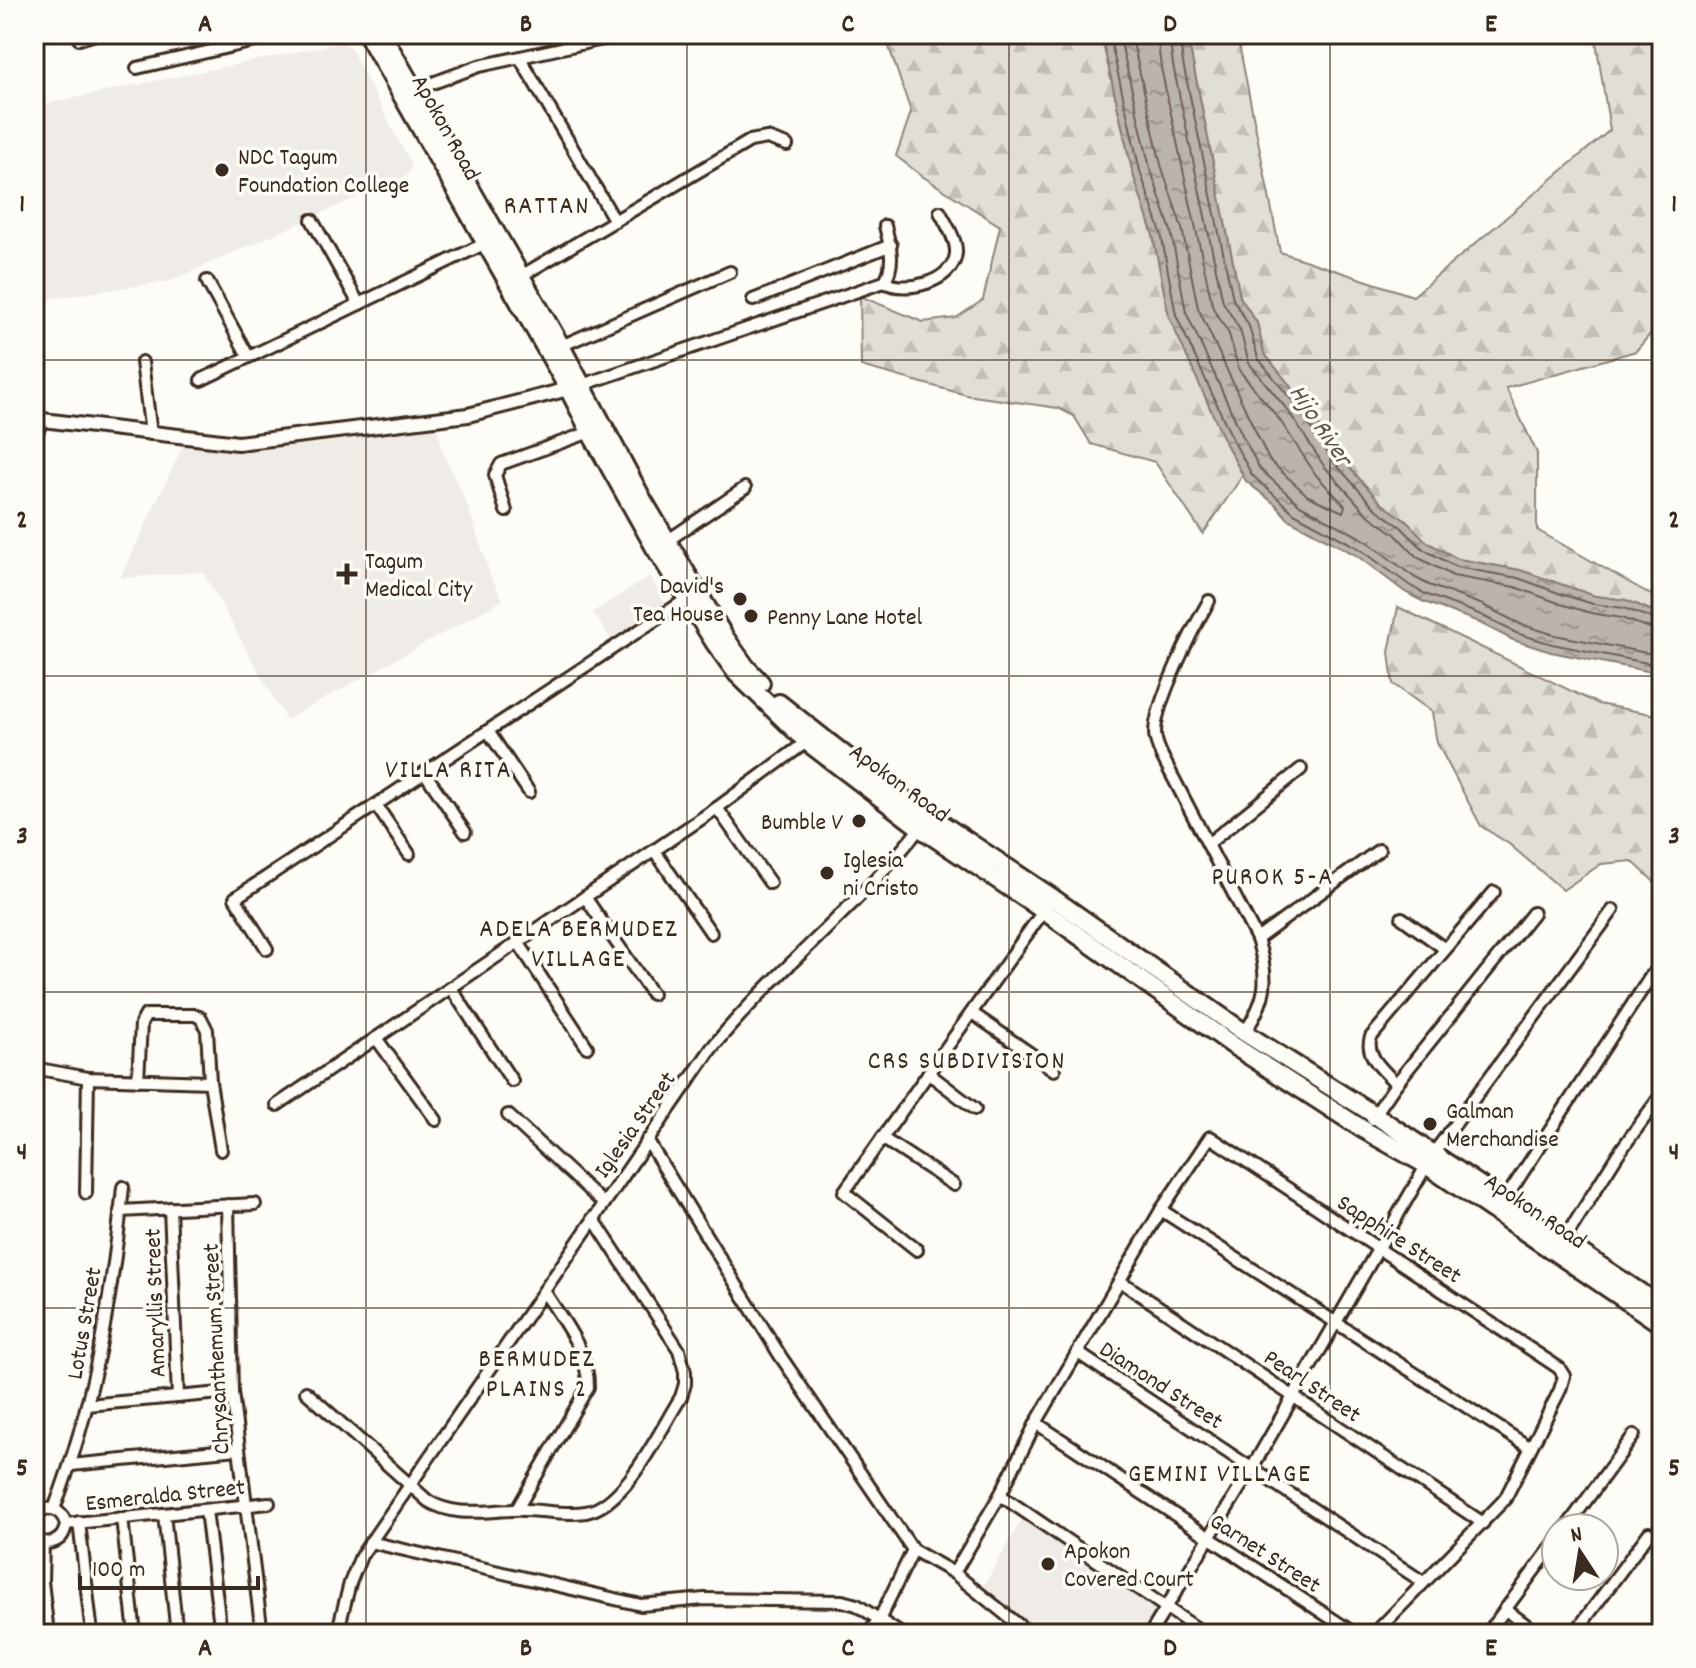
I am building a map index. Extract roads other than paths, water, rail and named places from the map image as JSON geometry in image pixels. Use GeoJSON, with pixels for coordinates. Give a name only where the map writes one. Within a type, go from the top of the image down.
{"type":"FeatureCollection","features":[{"type":"Feature","properties":{"kind":"highway","name":"Apokon Road"},"geometry":{"type":"LineString","coordinates":[[367,34],[408,93],[576,387]]}},
{"type":"Feature","properties":{"kind":"highway","name":"Apokon Road"},"geometry":{"type":"LineString","coordinates":[[382,34],[408,93]]}},
{"type":"Feature","properties":{"kind":"highway","name":"Apokon Road"},"geometry":{"type":"LineString","coordinates":[[514,280],[561,346],[596,430],[655,548],[746,667],[812,738],[879,782],[924,822],[1049,905],[1364,1130],[1429,1160],[1504,1201],[1662,1307]]}},
{"type":"Feature","properties":{"kind":"highway","name":"Apokon Road"},"geometry":{"type":"LineString","coordinates":[[596,430],[667,541],[692,595]]}},
{"type":"Feature","properties":{"kind":"highway","name":"Apokon Road"},"geometry":{"type":"LineString","coordinates":[[1239,1040],[1375,1115],[1429,1160],[1662,1325]]}},
{"type":"Feature","properties":{"kind":"street"},"geometry":{"type":"LineString","coordinates":[[79,39],[95,34]]}},
{"type":"Feature","properties":{"kind":"street"},"geometry":{"type":"LineString","coordinates":[[137,68],[285,34]]}},
{"type":"Feature","properties":{"kind":"street"},"geometry":{"type":"LineString","coordinates":[[408,93],[479,66],[626,34]]}},
{"type":"Feature","properties":{"kind":"street"},"geometry":{"type":"LineString","coordinates":[[520,58],[615,221]]}},
{"type":"Feature","properties":{"kind":"street"},"geometry":{"type":"LineString","coordinates":[[514,280],[750,141],[767,138],[787,145]]}},
{"type":"Feature","properties":{"kind":"street"},"geometry":{"type":"LineString","coordinates":[[884,282],[900,288],[921,285],[938,278],[948,269],[957,250],[940,212]]}},
{"type":"Feature","properties":{"kind":"street"},"geometry":{"type":"LineString","coordinates":[[312,220],[359,304]]}},
{"type":"Feature","properties":{"kind":"street"},"geometry":{"type":"LineString","coordinates":[[34,437],[37,420],[217,442],[249,442],[468,415],[576,387],[884,282],[890,274],[891,245],[885,226]]}},
{"type":"Feature","properties":{"kind":"street"},"geometry":{"type":"LineString","coordinates":[[201,380],[491,240]]}},
{"type":"Feature","properties":{"kind":"street"},"geometry":{"type":"LineString","coordinates":[[753,300],[891,245]]}},
{"type":"Feature","properties":{"kind":"street"},"geometry":{"type":"LineString","coordinates":[[561,346],[730,272]]}},
{"type":"Feature","properties":{"kind":"street"},"geometry":{"type":"LineString","coordinates":[[207,281],[248,356]]}},
{"type":"Feature","properties":{"kind":"street"},"geometry":{"type":"LineString","coordinates":[[142,362],[151,434]]}},
{"type":"Feature","properties":{"kind":"street"},"geometry":{"type":"LineString","coordinates":[[506,511],[495,475],[501,464],[596,430]]}},
{"type":"Feature","properties":{"kind":"street"},"geometry":{"type":"LineString","coordinates":[[667,541],[745,488]]}},
{"type":"Feature","properties":{"kind":"street"},"geometry":{"type":"LineString","coordinates":[[267,949],[235,898],[692,595]]}},
{"type":"Feature","properties":{"kind":"street"},"geometry":{"type":"LineString","coordinates":[[1209,601],[1181,654],[1157,717],[1155,736],[1162,756],[1257,939],[1266,971],[1263,998],[1239,1040]]}},
{"type":"Feature","properties":{"kind":"street"},"geometry":{"type":"LineString","coordinates":[[488,731],[529,792]]}},
{"type":"Feature","properties":{"kind":"street"},"geometry":{"type":"LineString","coordinates":[[277,1105],[717,808],[812,738]]}},
{"type":"Feature","properties":{"kind":"street"},"geometry":{"type":"LineString","coordinates":[[1209,843],[1301,769]]}},
{"type":"Feature","properties":{"kind":"street"},"geometry":{"type":"LineString","coordinates":[[425,773],[465,832]]}},
{"type":"Feature","properties":{"kind":"street"},"geometry":{"type":"LineString","coordinates":[[376,805],[409,854]]}},
{"type":"Feature","properties":{"kind":"street"},"geometry":{"type":"LineString","coordinates":[[717,808],[770,883]]}},
{"type":"Feature","properties":{"kind":"street","name":"Iglesia Street"},"geometry":{"type":"LineString","coordinates":[[337,1634],[354,1572],[370,1542],[711,1049],[735,1020],[871,883],[924,822]]}},
{"type":"Feature","properties":{"kind":"street"},"geometry":{"type":"LineString","coordinates":[[654,850],[711,933]]}},
{"type":"Feature","properties":{"kind":"street"},"geometry":{"type":"LineString","coordinates":[[1257,939],[1379,850]]}},
{"type":"Feature","properties":{"kind":"street"},"geometry":{"type":"LineString","coordinates":[[1396,1084],[1371,1054],[1369,1042],[1494,892]]}},
{"type":"Feature","properties":{"kind":"street"},"geometry":{"type":"LineString","coordinates":[[585,897],[652,994]]}},
{"type":"Feature","properties":{"kind":"street"},"geometry":{"type":"LineString","coordinates":[[917,1250],[844,1192],[1049,905]]}},
{"type":"Feature","properties":{"kind":"street"},"geometry":{"type":"LineString","coordinates":[[1150,1634],[1252,1468],[1429,1160],[1613,910]]}},
{"type":"Feature","properties":{"kind":"street"},"geometry":{"type":"LineString","coordinates":[[1364,1130],[1396,1084],[1533,913]]}},
{"type":"Feature","properties":{"kind":"street"},"geometry":{"type":"LineString","coordinates":[[1402,918],[1445,949]]}},
{"type":"Feature","properties":{"kind":"street"},"geometry":{"type":"LineString","coordinates":[[518,942],[587,1047]]}},
{"type":"Feature","properties":{"kind":"street"},"geometry":{"type":"LineString","coordinates":[[1504,1201],[1651,976],[1662,965]]}},
{"type":"Feature","properties":{"kind":"street"},"geometry":{"type":"LineString","coordinates":[[451,988],[512,1081]]}},
{"type":"Feature","properties":{"kind":"street"},"geometry":{"type":"LineString","coordinates":[[972,1013],[1054,1070]]}},
{"type":"Feature","properties":{"kind":"street"},"geometry":{"type":"LineString","coordinates":[[138,1080],[141,1024],[146,1015],[195,1015],[201,1018],[207,1030],[210,1082],[221,1150]]}},
{"type":"Feature","properties":{"kind":"street"},"geometry":{"type":"LineString","coordinates":[[376,1038],[436,1120]]}},
{"type":"Feature","properties":{"kind":"street"},"geometry":{"type":"LineString","coordinates":[[34,1068],[88,1078],[210,1082]]}},
{"type":"Feature","properties":{"kind":"street"},"geometry":{"type":"LineString","coordinates":[[928,1073],[975,1109]]}},
{"type":"Feature","properties":{"kind":"street"},"geometry":{"type":"LineString","coordinates":[[86,1193],[88,1078]]}},
{"type":"Feature","properties":{"kind":"street"},"geometry":{"type":"LineString","coordinates":[[1564,1240],[1618,1154],[1662,1094]]}},
{"type":"Feature","properties":{"kind":"street"},"geometry":{"type":"LineString","coordinates":[[508,1115],[603,1203]]}},
{"type":"Feature","properties":{"kind":"street","name":"Sapphire Street"},"geometry":{"type":"LineString","coordinates":[[1161,1210],[1210,1137],[1559,1368],[1564,1376],[1560,1390],[1529,1447]]}},
{"type":"Feature","properties":{"kind":"street"},"geometry":{"type":"LineString","coordinates":[[882,1138],[954,1185]]}},
{"type":"Feature","properties":{"kind":"street"},"geometry":{"type":"LineString","coordinates":[[647,1140],[781,1357],[913,1550],[954,1573],[1030,1634]]}},
{"type":"Feature","properties":{"kind":"street","name":"Lotus Street"},"geometry":{"type":"LineString","coordinates":[[54,1509],[71,1465],[106,1322],[123,1187]]}},
{"type":"Feature","properties":{"kind":"street"},"geometry":{"type":"LineString","coordinates":[[120,1211],[255,1204]]}},
{"type":"Feature","properties":{"kind":"street","name":"Chrysanthemum Street"},"geometry":{"type":"LineString","coordinates":[[228,1205],[232,1392],[262,1634]]}},
{"type":"Feature","properties":{"kind":"street","name":"Amaryllis Street"},"geometry":{"type":"LineString","coordinates":[[170,1208],[178,1397]]}},
{"type":"Feature","properties":{"kind":"street"},"geometry":{"type":"LineString","coordinates":[[954,1573],[1000,1495],[1036,1423],[1161,1210],[1529,1447],[1514,1485],[1483,1523],[1374,1634]]}},
{"type":"Feature","properties":{"kind":"street"},"geometry":{"type":"LineString","coordinates":[[306,1392],[428,1501],[450,1511],[467,1513],[517,1509],[587,1512],[601,1508],[625,1486],[681,1397],[685,1384],[681,1358],[673,1338],[593,1218]]}},
{"type":"Feature","properties":{"kind":"street","name":"Pearl Street"},"geometry":{"type":"LineString","coordinates":[[1120,1281],[1483,1523]]}},
{"type":"Feature","properties":{"kind":"street"},"geometry":{"type":"LineString","coordinates":[[517,1509],[588,1387],[589,1376],[582,1352],[544,1291]]}},
{"type":"Feature","properties":{"kind":"street","name":"Diamond Street"},"geometry":{"type":"LineString","coordinates":[[1078,1353],[1423,1582]]}},
{"type":"Feature","properties":{"kind":"street"},"geometry":{"type":"LineString","coordinates":[[87,1405],[232,1392]]}},
{"type":"Feature","properties":{"kind":"street","name":"Garnet Street"},"geometry":{"type":"LineString","coordinates":[[1036,1423],[1355,1634]]}},
{"type":"Feature","properties":{"kind":"street"},"geometry":{"type":"LineString","coordinates":[[1578,1512],[1634,1435]]}},
{"type":"Feature","properties":{"kind":"street"},"geometry":{"type":"LineString","coordinates":[[71,1465],[238,1449]]}},
{"type":"Feature","properties":{"kind":"street"},"geometry":{"type":"LineString","coordinates":[[1000,1495],[1205,1634]]}},
{"type":"Feature","properties":{"kind":"street","name":"Esmeralda Street"},"geometry":{"type":"LineString","coordinates":[[66,1524],[269,1503]]}},
{"type":"Feature","properties":{"kind":"street"},"geometry":{"type":"LineString","coordinates":[[34,1633],[48,1632],[38,1581],[38,1540],[56,1541],[65,1531],[66,1524],[60,1512],[54,1509],[35,1511]]}},
{"type":"Feature","properties":{"kind":"street"},"geometry":{"type":"LineString","coordinates":[[206,1510],[221,1634]]}},
{"type":"Feature","properties":{"kind":"street"},"geometry":{"type":"LineString","coordinates":[[164,1514],[177,1634]]}},
{"type":"Feature","properties":{"kind":"street"},"geometry":{"type":"LineString","coordinates":[[122,1518],[135,1634]]}},
{"type":"Feature","properties":{"kind":"street"},"geometry":{"type":"LineString","coordinates":[[79,1522],[92,1634]]}},
{"type":"Feature","properties":{"kind":"street"},"geometry":{"type":"LineString","coordinates":[[1574,1634],[1649,1533]]}},
{"type":"Feature","properties":{"kind":"street"},"geometry":{"type":"LineString","coordinates":[[370,1542],[641,1605],[704,1599],[823,1600],[857,1605],[901,1634]]}},
{"type":"Feature","properties":{"kind":"street"},"geometry":{"type":"LineString","coordinates":[[868,1634],[880,1618],[913,1550]]}},
{"type":"Feature","properties":{"kind":"street"},"geometry":{"type":"LineString","coordinates":[[1487,1634],[1540,1562]]}},
{"type":"Feature","properties":{"kind":"street"},"geometry":{"type":"LineString","coordinates":[[1505,1609],[1538,1634]]}},
{"type":"Feature","properties":{"kind":"water"},"geometry":{"type":"Polygon","coordinates":[[[1101,34],[1187,34],[1240,297],[1257,323],[1264,353],[1304,403],[1339,456],[1381,503],[1406,521],[1428,543],[1458,559],[1520,570],[1595,596],[1626,600],[1662,615],[1662,674],[1551,652],[1513,640],[1476,621],[1422,601],[1356,555],[1288,519],[1246,481],[1169,317],[1153,235],[1133,174],[1101,34]]]}},
{"type":"Feature","properties":{"kind":"place","name":"NDC Tagum Foundation College"},"geometry":{"type":"Point","coordinates":[222,170]}},
{"type":"Feature","properties":{"kind":"place","name":"Tagum Medical City"},"geometry":{"type":"Point","coordinates":[347,574]}},
{"type":"Feature","properties":{"kind":"place","name":"David's Tea House"},"geometry":{"type":"Point","coordinates":[740,599]}},
{"type":"Feature","properties":{"kind":"place","name":"Penny Lane Hotel"},"geometry":{"type":"Point","coordinates":[751,616]}},
{"type":"Feature","properties":{"kind":"place","name":"Bumble V"},"geometry":{"type":"Point","coordinates":[859,821]}},
{"type":"Feature","properties":{"kind":"place","name":"Iglesia ni Cristo"},"geometry":{"type":"Point","coordinates":[827,873]}},
{"type":"Feature","properties":{"kind":"place","name":"Galman Merchandise"},"geometry":{"type":"Point","coordinates":[1430,1124]}},
{"type":"Feature","properties":{"kind":"place","name":"Apokon Covered Court"},"geometry":{"type":"Point","coordinates":[1048,1564]}},
{"type":"Feature","properties":{"kind":"district","name":"RATTAN"},"geometry":{"type":"Point","coordinates":[547,204]}},
{"type":"Feature","properties":{"kind":"district","name":"VILLA RITA"},"geometry":{"type":"Point","coordinates":[449,768]}},
{"type":"Feature","properties":{"kind":"district","name":"PUROK 5-A"},"geometry":{"type":"Point","coordinates":[1273,875]}},
{"type":"Feature","properties":{"kind":"district","name":"ADELA BERMUDEZ VILLAGE"},"geometry":{"type":"Point","coordinates":[579,942]}},
{"type":"Feature","properties":{"kind":"district","name":"CRS SUBDIVISION"},"geometry":{"type":"Point","coordinates":[967,1059]}},
{"type":"Feature","properties":{"kind":"district","name":"BERMUDEZ PLAINS 2"},"geometry":{"type":"Point","coordinates":[537,1372]}},
{"type":"Feature","properties":{"kind":"district","name":"GEMINI VILLAGE"},"geometry":{"type":"Point","coordinates":[1220,1472]}},
{"type":"Feature","properties":{"kind":"water label","name":"Hijo River"},"geometry":{"type":"Point","coordinates":[1322,424]}}]}
